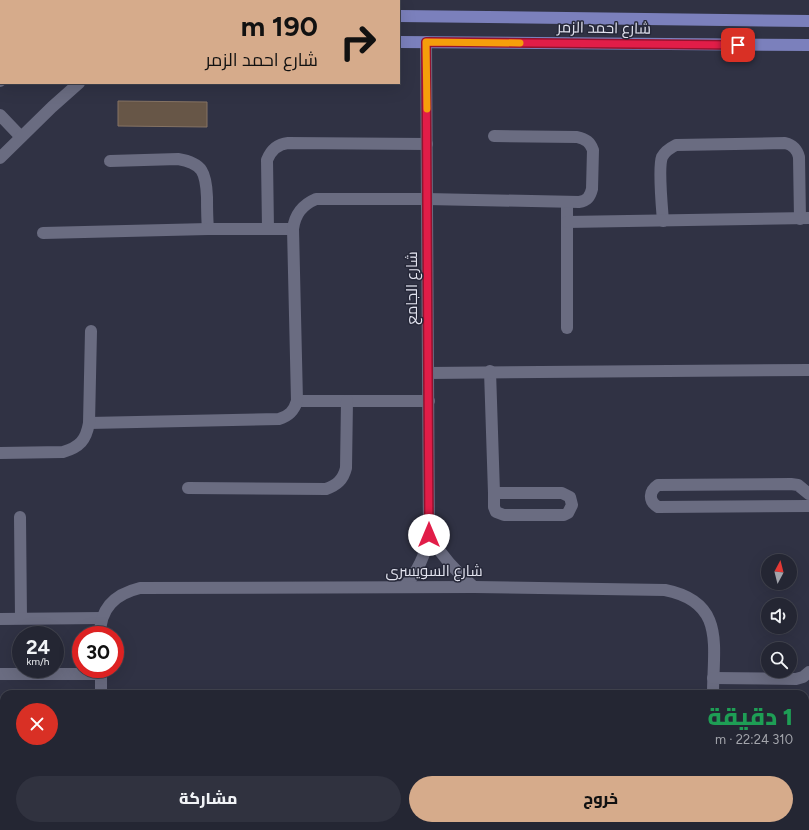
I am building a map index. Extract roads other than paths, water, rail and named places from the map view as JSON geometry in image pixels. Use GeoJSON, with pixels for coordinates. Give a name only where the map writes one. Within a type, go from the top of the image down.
{"type":"FeatureCollection","features":[{"type":"Feature","properties":{"kind":"main road"},"geometry":{"type":"LineString","coordinates":[[400,16],[809,21]]}},
{"type":"Feature","properties":{"kind":"main road","name":"شارع احمد الزمر"},"geometry":{"type":"LineString","coordinates":[[400,42],[809,45]]}},
{"type":"Feature","properties":{"kind":"street","name":"شارع الجامع"},"geometry":{"type":"LineString","coordinates":[[404,587],[418,569],[424,558],[429,535],[426,42]]}},
{"type":"Feature","properties":{"kind":"street"},"geometry":{"type":"LineString","coordinates":[[0,158],[52,106],[78,84]]}},
{"type":"Feature","properties":{"kind":"street"},"geometry":{"type":"LineString","coordinates":[[0,115],[21,138]]}},
{"type":"Feature","properties":{"kind":"street"},"geometry":{"type":"LineString","coordinates":[[89,423],[279,419],[291,413],[295,408],[297,401],[294,221],[302,207],[316,199],[427,199],[567,202],[584,201],[591,194],[593,150],[587,141],[578,137],[494,136]]}},
{"type":"Feature","properties":{"kind":"street"},"geometry":{"type":"LineString","coordinates":[[268,229],[267,160],[270,153],[278,145],[288,143],[427,144]]}},
{"type":"Feature","properties":{"kind":"street"},"geometry":{"type":"LineString","coordinates":[[567,222],[663,221],[805,218],[798,151],[795,147],[785,143],[676,145],[666,152],[661,163],[663,221]]}},
{"type":"Feature","properties":{"kind":"street"},"geometry":{"type":"LineString","coordinates":[[110,161],[178,159],[187,160],[195,165],[202,171],[206,179],[208,229]]}},
{"type":"Feature","properties":{"kind":"street"},"geometry":{"type":"LineString","coordinates":[[567,202],[567,328]]}},
{"type":"Feature","properties":{"kind":"street"},"geometry":{"type":"LineString","coordinates":[[43,233],[208,229],[294,229]]}},
{"type":"Feature","properties":{"kind":"street"},"geometry":{"type":"LineString","coordinates":[[0,453],[63,452],[73,449],[81,442],[87,433],[89,423],[91,331]]}},
{"type":"Feature","properties":{"kind":"street"},"geometry":{"type":"LineString","coordinates":[[428,372],[809,370]]}},
{"type":"Feature","properties":{"kind":"street"},"geometry":{"type":"LineString","coordinates":[[490,371],[494,494],[495,510],[501,515],[564,515],[568,513],[572,505],[570,497],[562,493],[494,494]]}},
{"type":"Feature","properties":{"kind":"street"},"geometry":{"type":"LineString","coordinates":[[297,401],[428,401]]}},
{"type":"Feature","properties":{"kind":"street"},"geometry":{"type":"LineString","coordinates":[[188,488],[326,489],[334,486],[340,482],[344,476],[346,468],[347,401]]}},
{"type":"Feature","properties":{"kind":"street"},"geometry":{"type":"LineString","coordinates":[[809,494],[798,485],[791,484],[658,485],[652,490],[650,498],[658,507],[809,506]]}},
{"type":"Feature","properties":{"kind":"street"},"geometry":{"type":"LineString","coordinates":[[20,517],[21,618]]}},
{"type":"Feature","properties":{"kind":"street"},"geometry":{"type":"LineString","coordinates":[[429,535],[436,547],[449,563],[474,587]]}},
{"type":"Feature","properties":{"kind":"street","name":"شارع السويسرى"},"geometry":{"type":"LineString","coordinates":[[101,626],[102,618],[108,606],[117,597],[128,591],[140,588],[474,587],[665,590],[680,593],[694,600],[704,610],[712,624],[714,638],[713,690]]}},
{"type":"Feature","properties":{"kind":"street"},"geometry":{"type":"LineString","coordinates":[[0,619],[102,618]]}},
{"type":"Feature","properties":{"kind":"street"},"geometry":{"type":"LineString","coordinates":[[0,674],[72,672]]}},
{"type":"Feature","properties":{"kind":"street"},"geometry":{"type":"LineString","coordinates":[[713,678],[796,679],[803,677],[809,672]]}},
{"type":"Feature","properties":{"kind":"street"},"geometry":{"type":"LineString","coordinates":[[101,678],[101,690]]}}]}
